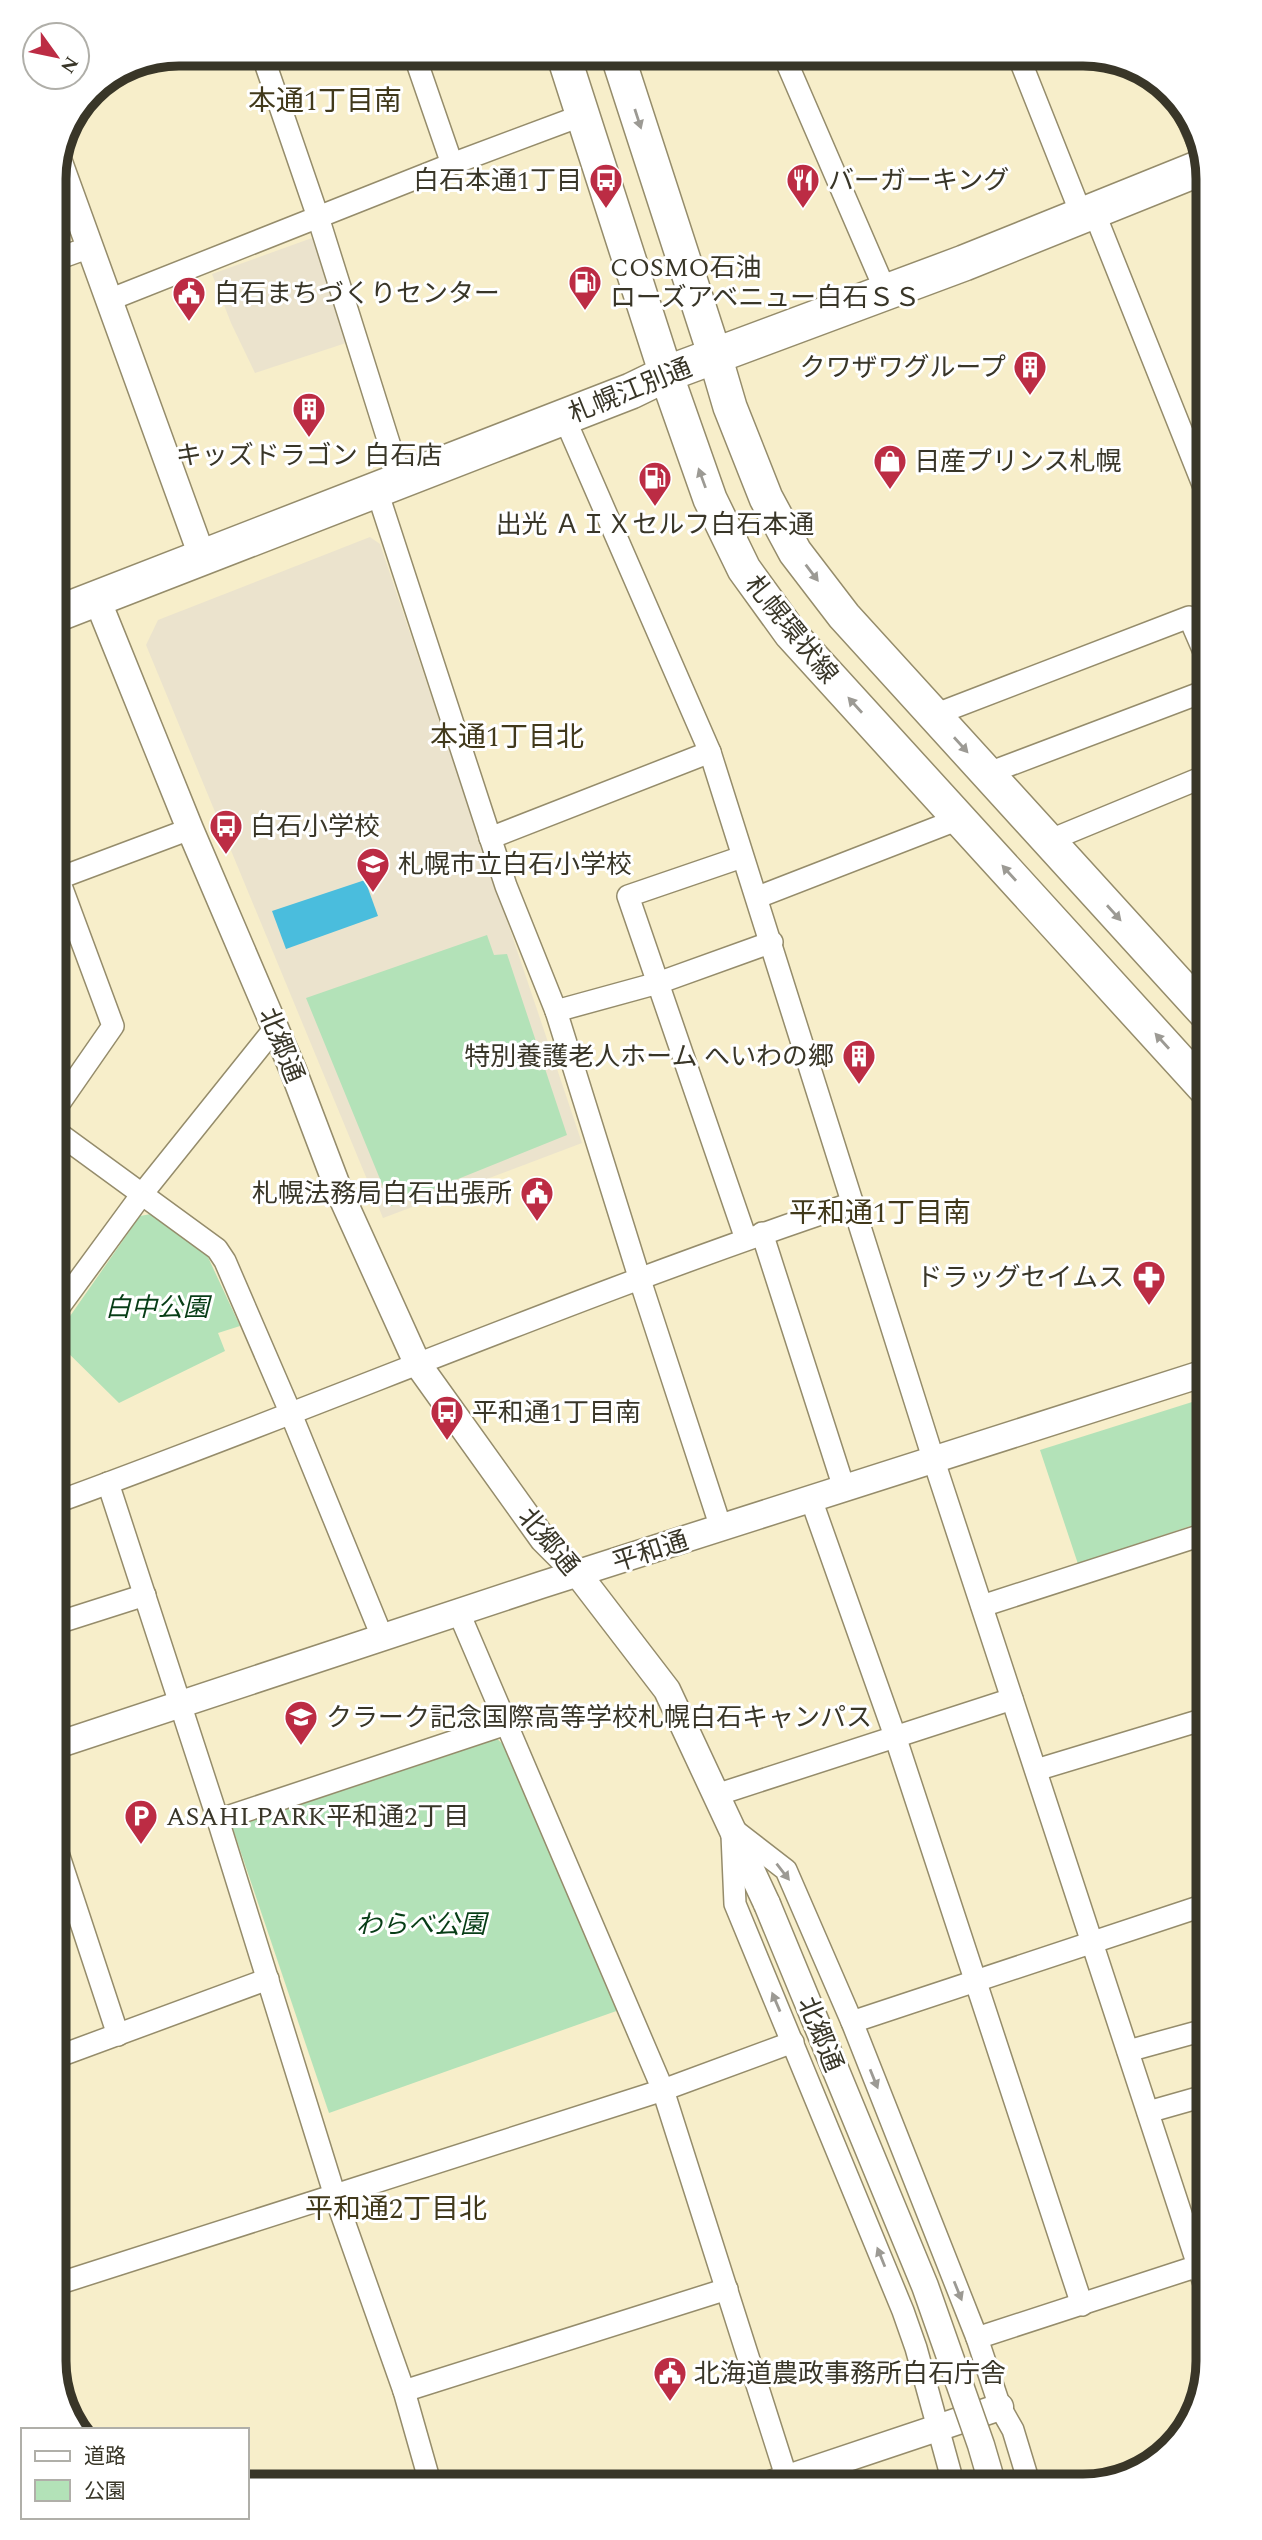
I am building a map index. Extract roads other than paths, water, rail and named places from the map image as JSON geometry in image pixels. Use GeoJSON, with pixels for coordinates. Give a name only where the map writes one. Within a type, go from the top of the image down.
{"type":"FeatureCollection","features":[{"type":"Feature","properties":{"kind":"highway","name":"札幌江別通"},"geometry":{"type":"LineString","coordinates":[[67,610],[631,391],[666,374],[886,292],[1195,170]]}},
{"type":"Feature","properties":{"kind":"main road","name":"札幌環状線"},"geometry":{"type":"LineString","coordinates":[[567,66],[666,374],[710,499],[744,569],[791,634],[1196,1079]]}},
{"type":"Feature","properties":{"kind":"main road","name":"札幌環状線"},"geometry":{"type":"LineString","coordinates":[[621,66],[730,407],[765,498],[795,552],[844,616],[1196,1003]]}},
{"type":"Feature","properties":{"kind":"street"},"geometry":{"type":"LineString","coordinates":[[266,66],[318,217],[389,486],[490,838],[506,886],[556,1011],[721,1528]]}},
{"type":"Feature","properties":{"kind":"street"},"geometry":{"type":"LineString","coordinates":[[418,66],[452,164]]}},
{"type":"Feature","properties":{"kind":"street"},"geometry":{"type":"LineString","coordinates":[[788,67],[886,292]]}},
{"type":"Feature","properties":{"kind":"street"},"geometry":{"type":"LineString","coordinates":[[1023,67],[1196,455]]}},
{"type":"Feature","properties":{"kind":"street"},"geometry":{"type":"LineString","coordinates":[[109,300],[583,115]]}},
{"type":"Feature","properties":{"kind":"street"},"geometry":{"type":"LineString","coordinates":[[67,184],[202,559]]}},
{"type":"Feature","properties":{"kind":"street"},"geometry":{"type":"LineString","coordinates":[[67,255],[90,247]]}},
{"type":"Feature","properties":{"kind":"street"},"geometry":{"type":"LineString","coordinates":[[564,417],[710,751],[933,1458],[1196,2260]]}},
{"type":"Feature","properties":{"kind":"street","name":"北郷通"},"geometry":{"type":"LineString","coordinates":[[97,599],[340,1191],[417,1363],[543,1539],[578,1574],[667,1690],[767,1904],[925,2286],[989,2474]]}},
{"type":"Feature","properties":{"kind":"street"},"geometry":{"type":"LineString","coordinates":[[934,715],[1189,617],[1196,633]]}},
{"type":"Feature","properties":{"kind":"street"},"geometry":{"type":"LineString","coordinates":[[986,774],[1196,695]]}},
{"type":"Feature","properties":{"kind":"street"},"geometry":{"type":"LineString","coordinates":[[490,838],[710,751]]}},
{"type":"Feature","properties":{"kind":"street"},"geometry":{"type":"LineString","coordinates":[[1048,841],[1196,780]]}},
{"type":"Feature","properties":{"kind":"street"},"geometry":{"type":"LineString","coordinates":[[758,897],[959,819]]}},
{"type":"Feature","properties":{"kind":"street"},"geometry":{"type":"LineString","coordinates":[[67,871],[190,829]]}},
{"type":"Feature","properties":{"kind":"street"},"geometry":{"type":"LineString","coordinates":[[742,857],[628,896],[844,1488]]}},
{"type":"Feature","properties":{"kind":"street"},"geometry":{"type":"LineString","coordinates":[[67,903],[113,1026],[67,1093]]}},
{"type":"Feature","properties":{"kind":"street"},"geometry":{"type":"LineString","coordinates":[[556,1011],[658,983],[772,942]]}},
{"type":"Feature","properties":{"kind":"street"},"geometry":{"type":"LineString","coordinates":[[66,1297],[142,1194],[275,1028]]}},
{"type":"Feature","properties":{"kind":"street"},"geometry":{"type":"LineString","coordinates":[[67,1139],[217,1249],[225,1261],[383,1639]]}},
{"type":"Feature","properties":{"kind":"street"},"geometry":{"type":"LineString","coordinates":[[66,1498],[754,1236],[853,1203]]}},
{"type":"Feature","properties":{"kind":"street","name":"平和通"},"geometry":{"type":"LineString","coordinates":[[66,1741],[933,1458],[1196,1377]]}},
{"type":"Feature","properties":{"kind":"street"},"geometry":{"type":"LineString","coordinates":[[108,1483],[218,1820],[335,2196],[404,2391],[427,2473]]}},
{"type":"Feature","properties":{"kind":"street"},"geometry":{"type":"LineString","coordinates":[[811,1499],[895,1736],[1082,2305]]}},
{"type":"Feature","properties":{"kind":"street"},"geometry":{"type":"LineString","coordinates":[[982,1606],[1196,1537]]}},
{"type":"Feature","properties":{"kind":"street"},"geometry":{"type":"LineString","coordinates":[[66,1620],[145,1595]]}},
{"type":"Feature","properties":{"kind":"street"},"geometry":{"type":"LineString","coordinates":[[459,1613],[663,2090],[727,2289],[773,2474]]}},
{"type":"Feature","properties":{"kind":"street"},"geometry":{"type":"LineString","coordinates":[[716,1795],[1012,1699]]}},
{"type":"Feature","properties":{"kind":"street"},"geometry":{"type":"LineString","coordinates":[[1035,1770],[1196,1722]]}},
{"type":"Feature","properties":{"kind":"street"},"geometry":{"type":"LineString","coordinates":[[218,1820],[506,1724]]}},
{"type":"Feature","properties":{"kind":"street"},"geometry":{"type":"LineString","coordinates":[[731,1828],[786,1870],[852,2022],[977,2338],[1000,2407],[1013,2430],[1026,2474]]}},
{"type":"Feature","properties":{"kind":"street"},"geometry":{"type":"LineString","coordinates":[[731,1828],[735,1904],[903,2311],[951,2474]]}},
{"type":"Feature","properties":{"kind":"street"},"geometry":{"type":"LineString","coordinates":[[66,1878],[118,2035]]}},
{"type":"Feature","properties":{"kind":"street"},"geometry":{"type":"LineString","coordinates":[[852,2022],[1196,1908]]}},
{"type":"Feature","properties":{"kind":"street"},"geometry":{"type":"LineString","coordinates":[[66,2054],[268,1979]]}},
{"type":"Feature","properties":{"kind":"street"},"geometry":{"type":"LineString","coordinates":[[1128,2051],[1196,2032]]}},
{"type":"Feature","properties":{"kind":"street"},"geometry":{"type":"LineString","coordinates":[[66,2281],[663,2090],[793,2042]]}},
{"type":"Feature","properties":{"kind":"street"},"geometry":{"type":"LineString","coordinates":[[1148,2112],[1196,2098]]}},
{"type":"Feature","properties":{"kind":"street"},"geometry":{"type":"LineString","coordinates":[[977,2338],[1196,2267]]}},
{"type":"Feature","properties":{"kind":"street"},"geometry":{"type":"LineString","coordinates":[[404,2391],[727,2289]]}},
{"type":"Feature","properties":{"kind":"street"},"geometry":{"type":"LineString","coordinates":[[799,2474],[1000,2407]]}},
{"type":"Feature","properties":{"kind":"water"},"geometry":{"type":"Polygon","coordinates":[[[365,880],[378,916],[286,949],[272,911],[365,880]]]}},
{"type":"Feature","properties":{"kind":"place","name":"白石本通1丁目"},"geometry":{"type":"Point","coordinates":[606,210]}},
{"type":"Feature","properties":{"kind":"place","name":"バーガーキング"},"geometry":{"type":"Point","coordinates":[803,210]}},
{"type":"Feature","properties":{"kind":"place","name":"COSMO石油 ローズアベニュー白石ＳＳ"},"geometry":{"type":"Point","coordinates":[585,312]}},
{"type":"Feature","properties":{"kind":"place","name":"白石まちづくりセンター"},"geometry":{"type":"Point","coordinates":[189,323]}},
{"type":"Feature","properties":{"kind":"place","name":"クワザワグループ"},"geometry":{"type":"Point","coordinates":[1030,397]}},
{"type":"Feature","properties":{"kind":"place","name":"キッズドラゴン 白石店"},"geometry":{"type":"Point","coordinates":[309,439]}},
{"type":"Feature","properties":{"kind":"place","name":"日産プリンス札幌"},"geometry":{"type":"Point","coordinates":[890,491]}},
{"type":"Feature","properties":{"kind":"place","name":"出光 ＡＩＸセルフ白石本通"},"geometry":{"type":"Point","coordinates":[655,508]}},
{"type":"Feature","properties":{"kind":"place","name":"白石小学校"},"geometry":{"type":"Point","coordinates":[226,856]}},
{"type":"Feature","properties":{"kind":"place","name":"札幌市立白石小学校"},"geometry":{"type":"Point","coordinates":[373,894]}},
{"type":"Feature","properties":{"kind":"place","name":"特別養護老人ホーム へいわの郷"},"geometry":{"type":"Point","coordinates":[859,1086]}},
{"type":"Feature","properties":{"kind":"place","name":"札幌法務局白石出張所"},"geometry":{"type":"Point","coordinates":[537,1223]}},
{"type":"Feature","properties":{"kind":"place","name":"ドラッグセイムス"},"geometry":{"type":"Point","coordinates":[1149,1307]}},
{"type":"Feature","properties":{"kind":"place","name":"平和通1丁目南"},"geometry":{"type":"Point","coordinates":[447,1442]}},
{"type":"Feature","properties":{"kind":"place","name":"クラーク記念国際高等学校札幌白石キャンパス"},"geometry":{"type":"Point","coordinates":[301,1747]}},
{"type":"Feature","properties":{"kind":"place","name":"ASAHI PARK平和通2丁目"},"geometry":{"type":"Point","coordinates":[141,1846]}},
{"type":"Feature","properties":{"kind":"place","name":"北海道農政事務所白石庁舎"},"geometry":{"type":"Point","coordinates":[670,2403]}},
{"type":"Feature","properties":{"kind":"district","name":"本通1丁目南"},"geometry":{"type":"Point","coordinates":[325,100]}},
{"type":"Feature","properties":{"kind":"district","name":"本通1丁目北"},"geometry":{"type":"Point","coordinates":[507,736]}},
{"type":"Feature","properties":{"kind":"district","name":"平和通1丁目南"},"geometry":{"type":"Point","coordinates":[880,1212]}},
{"type":"Feature","properties":{"kind":"district","name":"平和通2丁目北"},"geometry":{"type":"Point","coordinates":[396,2208]}},
{"type":"Feature","properties":{"kind":"park label","name":"白中公園"},"geometry":{"type":"Point","coordinates":[157,1307]}},
{"type":"Feature","properties":{"kind":"park label","name":"わらべ公園"},"geometry":{"type":"Point","coordinates":[421,1924]}}]}
